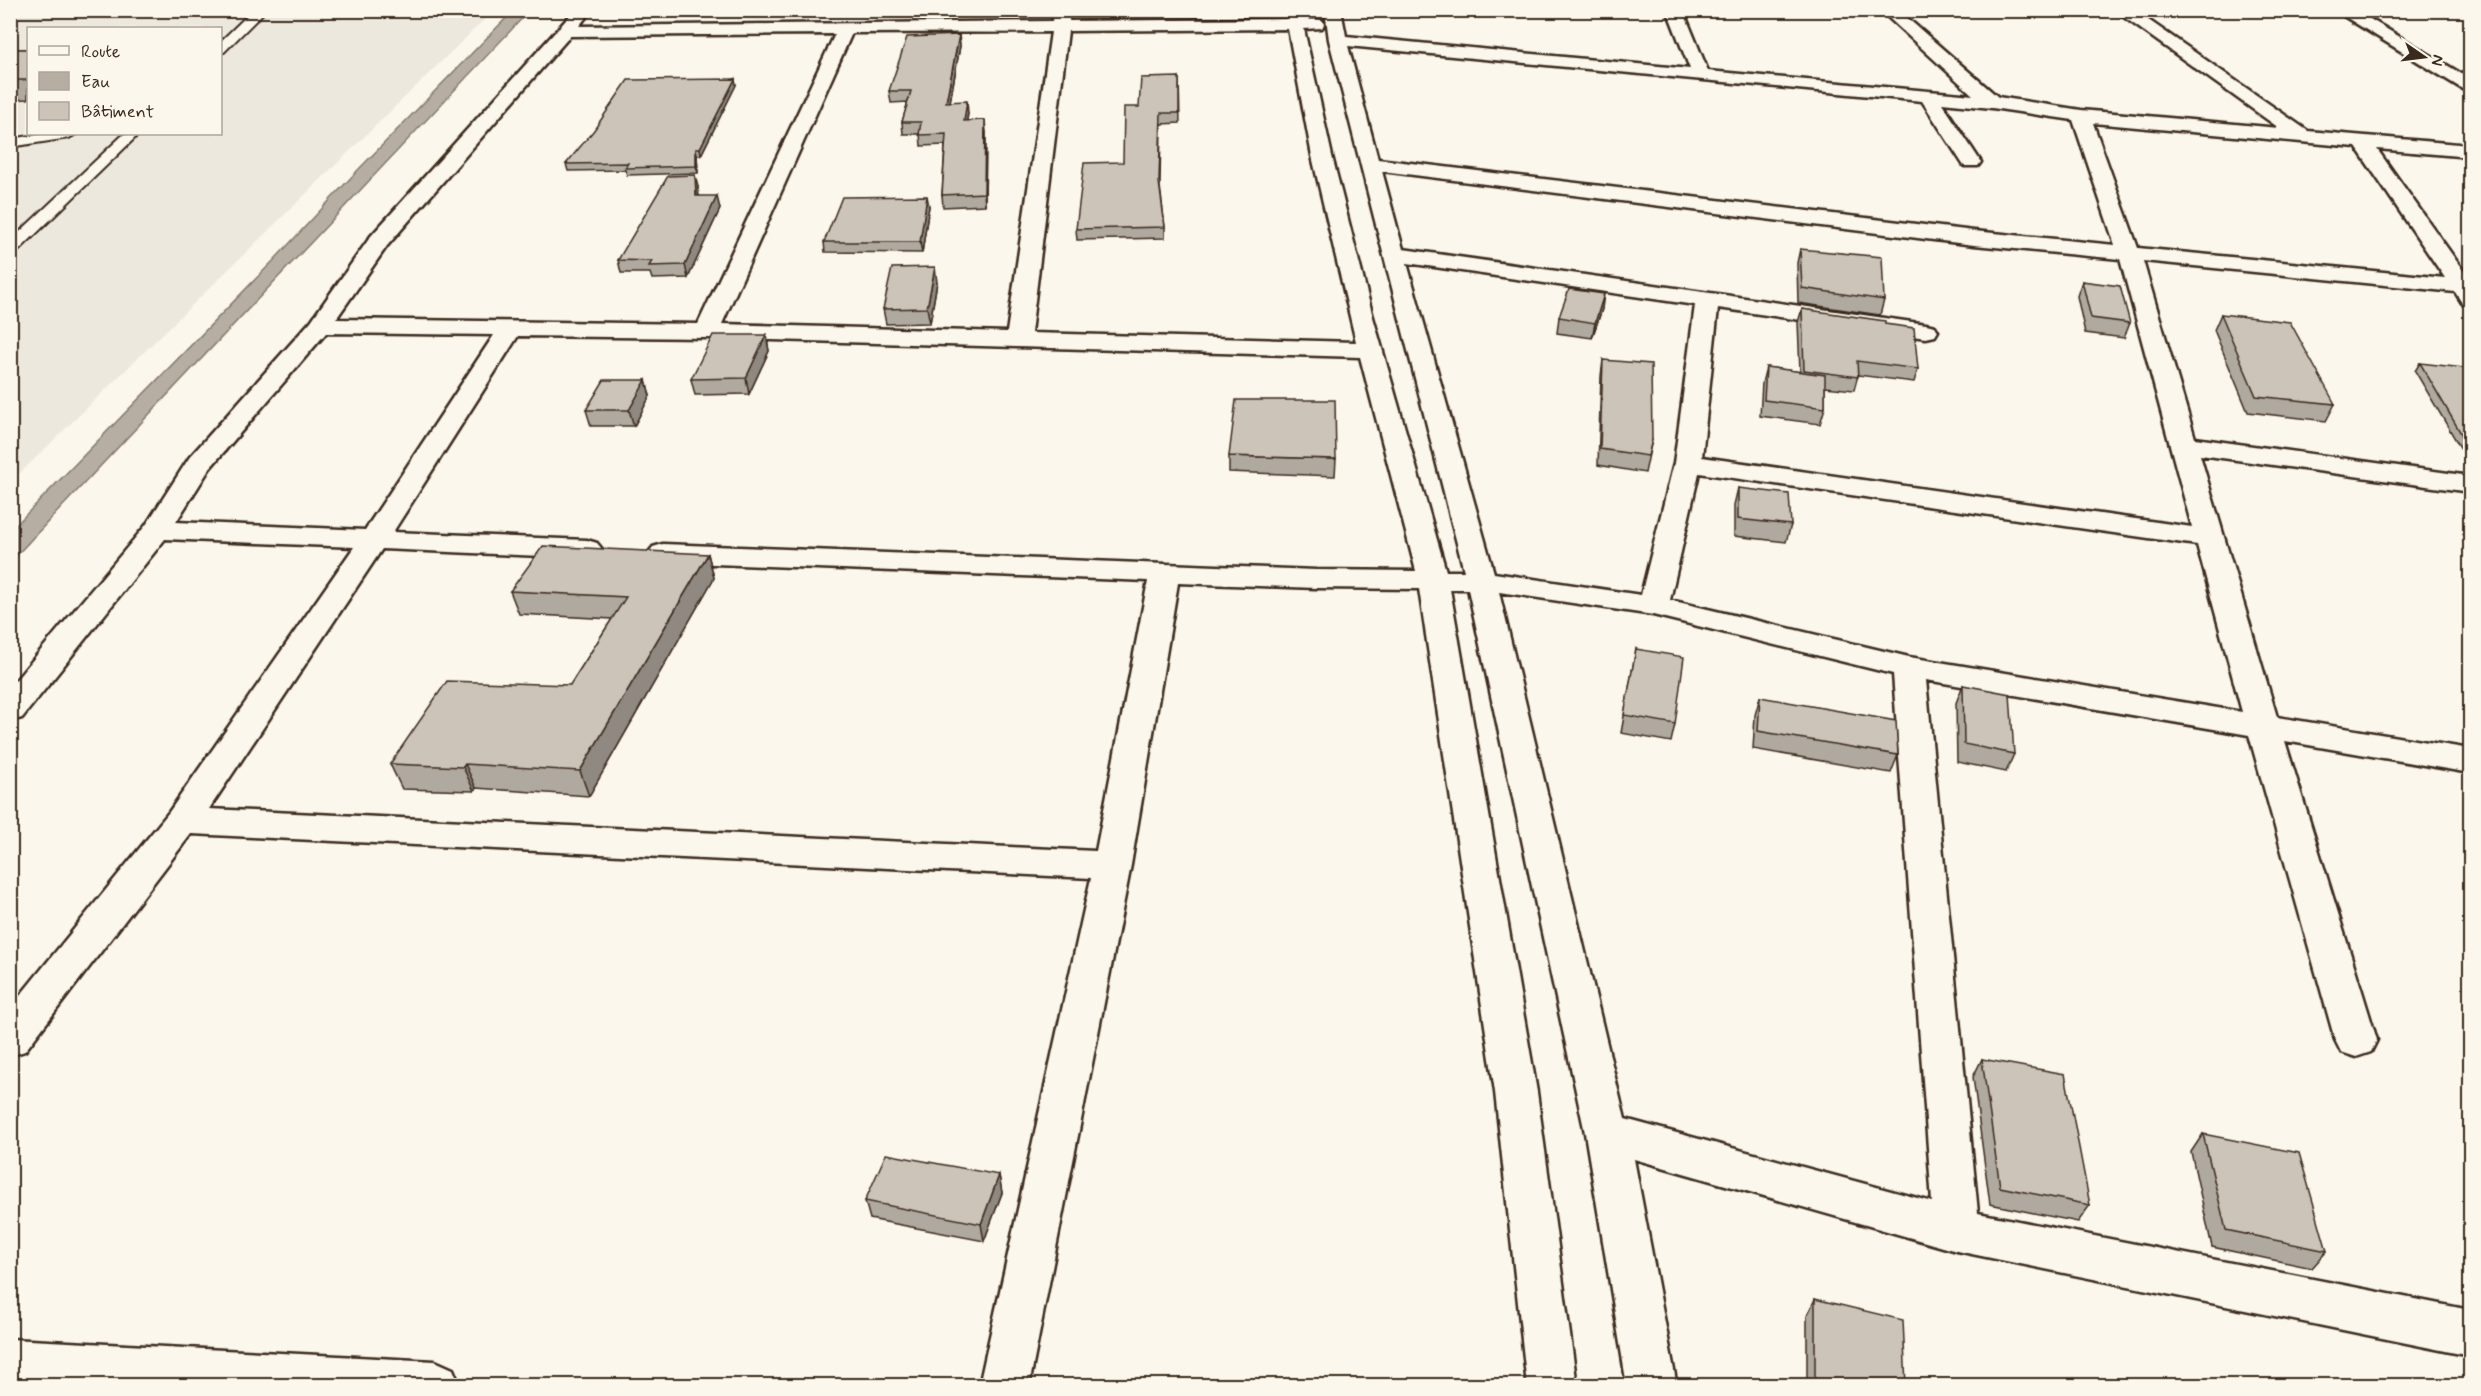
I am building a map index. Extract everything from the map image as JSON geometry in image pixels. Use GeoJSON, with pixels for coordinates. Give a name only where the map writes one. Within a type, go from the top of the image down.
{"type":"FeatureCollection","features":[{"type":"Feature","properties":{"kind":"street"},"geometry":{"type":"LineString","coordinates":[[10,710],[157,530],[199,464],[319,326],[379,241],[584,10]]}},
{"type":"Feature","properties":{"kind":"street"},"geometry":{"type":"LineString","coordinates":[[664,31],[679,10]]}},
{"type":"Feature","properties":{"kind":"street"},"geometry":{"type":"LineString","coordinates":[[1675,10],[1701,76]]}},
{"type":"Feature","properties":{"kind":"street"},"geometry":{"type":"LineString","coordinates":[[1888,10],[1992,102]]}},
{"type":"Feature","properties":{"kind":"street"},"geometry":{"type":"LineString","coordinates":[[2122,10],[2304,136]]}},
{"type":"Feature","properties":{"kind":"street"},"geometry":{"type":"LineString","coordinates":[[2342,10],[2470,86]]}},
{"type":"Feature","properties":{"kind":"street"},"geometry":{"type":"LineString","coordinates":[[567,31],[845,30],[1061,19],[1294,17],[1336,25],[1701,76],[1927,95],[1992,102],[2080,116],[2470,151]]}},
{"type":"Feature","properties":{"kind":"street"},"geometry":{"type":"LineString","coordinates":[[1294,17],[1322,156],[1369,350],[1433,579],[1516,1092],[1552,1386]]}},
{"type":"Feature","properties":{"kind":"street"},"geometry":{"type":"LineString","coordinates":[[1018,338],[1061,19]]}},
{"type":"Feature","properties":{"kind":"street"},"geometry":{"type":"LineString","coordinates":[[1336,25],[1393,254],[1481,580],[1607,1133],[1652,1386]]}},
{"type":"Feature","properties":{"kind":"street"},"geometry":{"type":"LineString","coordinates":[[707,331],[845,30]]}},
{"type":"Feature","properties":{"kind":"street"},"geometry":{"type":"LineString","coordinates":[[1927,95],[1971,162]]}},
{"type":"Feature","properties":{"kind":"street"},"geometry":{"type":"LineString","coordinates":[[2080,116],[2129,252],[2263,726],[2356,1040]]}},
{"type":"Feature","properties":{"kind":"street"},"geometry":{"type":"LineString","coordinates":[[2362,141],[2468,290]]}},
{"type":"Feature","properties":{"kind":"street"},"geometry":{"type":"LineString","coordinates":[[1372,164],[1962,236],[2129,252],[2468,290]]}},
{"type":"Feature","properties":{"kind":"street"},"geometry":{"type":"LineString","coordinates":[[1393,254],[1926,331]]}},
{"type":"Feature","properties":{"kind":"street"},"geometry":{"type":"LineString","coordinates":[[1653,606],[1688,463],[1707,300]]}},
{"type":"Feature","properties":{"kind":"street"},"geometry":{"type":"LineString","coordinates":[[319,326],[1018,338],[1369,350]]}},
{"type":"Feature","properties":{"kind":"street"},"geometry":{"type":"LineString","coordinates":[[10,1039],[182,821],[374,539],[510,329]]}},
{"type":"Feature","properties":{"kind":"street"},"geometry":{"type":"LineString","coordinates":[[2184,445],[2470,484]]}},
{"type":"Feature","properties":{"kind":"street"},"geometry":{"type":"LineString","coordinates":[[1688,463],[2211,538]]}},
{"type":"Feature","properties":{"kind":"street"},"geometry":{"type":"LineString","coordinates":[[157,530],[1316,579],[1481,580],[1653,606],[1909,667],[2470,761]]}},
{"type":"Feature","properties":{"kind":"street"},"geometry":{"type":"LineString","coordinates":[[1004,1386],[1112,866],[1165,573]]}},
{"type":"Feature","properties":{"kind":"street"},"geometry":{"type":"LineString","coordinates":[[1909,667],[1957,1230]]}},
{"type":"Feature","properties":{"kind":"street"},"geometry":{"type":"LineString","coordinates":[[182,821],[1112,866]]}},
{"type":"Feature","properties":{"kind":"street"},"geometry":{"type":"LineString","coordinates":[[1607,1133],[1957,1230],[2470,1333]]}},
{"type":"Feature","properties":{"kind":"street"},"geometry":{"type":"LineString","coordinates":[[10,1363],[435,1386]]}},
{"type":"Feature","properties":{"kind":"lane"},"geometry":{"type":"LineString","coordinates":[[223,46],[260,10]]}},
{"type":"Feature","properties":{"kind":"lane"},"geometry":{"type":"LineString","coordinates":[[10,143],[62,135]]}},
{"type":"Feature","properties":{"kind":"lane"},"geometry":{"type":"LineString","coordinates":[[10,250],[131,135]]}},
{"type":"Feature","properties":{"kind":"lane"},"geometry":{"type":"LineString","coordinates":[[10,229],[32,229]]}},
{"type":"Feature","properties":{"kind":"shaded area"},"geometry":{"type":"Polygon","coordinates":[[[11,11],[493,11],[11,482],[11,11]]]}},
{"type":"Feature","properties":{"kind":"water"},"geometry":{"type":"Polygon","coordinates":[[[513,11],[529,11],[11,561],[11,530],[513,11]]]}},
{"type":"Feature","properties":{"kind":"building"},"geometry":{"type":"Polygon","coordinates":[[[959,35],[946,102],[967,101],[964,121],[985,120],[984,193],[942,195],[946,134],[919,135],[921,122],[902,122],[911,91],[889,91],[907,37],[959,35]]]}},
{"type":"Feature","properties":{"kind":"building"},"geometry":{"type":"Polygon","coordinates":[[[10,49],[27,49],[27,80],[10,80],[10,49]]]}},
{"type":"Feature","properties":{"kind":"building"},"geometry":{"type":"Polygon","coordinates":[[[1179,77],[1179,113],[1161,113],[1159,182],[1165,227],[1076,229],[1084,163],[1123,162],[1124,107],[1139,107],[1141,78],[1179,77]]]}},
{"type":"Feature","properties":{"kind":"building"},"geometry":{"type":"Polygon","coordinates":[[[735,79],[700,148],[696,148],[696,166],[625,168],[628,163],[566,164],[594,130],[628,80],[735,79]]]}},
{"type":"Feature","properties":{"kind":"building"},"geometry":{"type":"Polygon","coordinates":[[[695,175],[696,196],[717,196],[685,265],[649,266],[652,261],[618,260],[668,176],[695,175]]]}},
{"type":"Feature","properties":{"kind":"building"},"geometry":{"type":"Polygon","coordinates":[[[927,196],[920,242],[824,242],[842,197],[927,196]]]}},
{"type":"Feature","properties":{"kind":"building"},"geometry":{"type":"Polygon","coordinates":[[[1800,249],[1882,257],[1884,300],[1802,288],[1800,249]]]}},
{"type":"Feature","properties":{"kind":"building"},"geometry":{"type":"Polygon","coordinates":[[[935,267],[927,308],[883,309],[892,268],[935,267]]]}},
{"type":"Feature","properties":{"kind":"building"},"geometry":{"type":"Polygon","coordinates":[[[2082,281],[2120,286],[2130,323],[2091,318],[2082,281]]]}},
{"type":"Feature","properties":{"kind":"building"},"geometry":{"type":"Polygon","coordinates":[[[1569,289],[1604,294],[1595,323],[1559,317],[1569,289]]]}},
{"type":"Feature","properties":{"kind":"building"},"geometry":{"type":"Polygon","coordinates":[[[1802,309],[1885,321],[1885,324],[1914,328],[1918,369],[1857,361],[1858,377],[1804,370],[1802,309]]]}},
{"type":"Feature","properties":{"kind":"building"},"geometry":{"type":"Polygon","coordinates":[[[2221,314],[2290,322],[2335,404],[2256,396],[2221,314]]]}},
{"type":"Feature","properties":{"kind":"building"},"geometry":{"type":"Polygon","coordinates":[[[713,335],[766,335],[746,378],[691,379],[713,335]]]}},
{"type":"Feature","properties":{"kind":"building"},"geometry":{"type":"Polygon","coordinates":[[[1603,360],[1651,364],[1652,440],[1648,456],[1600,449],[1603,360]]]}},
{"type":"Feature","properties":{"kind":"building"},"geometry":{"type":"Polygon","coordinates":[[[2420,363],[2464,368],[2470,378],[2470,449],[2420,363]]]}},
{"type":"Feature","properties":{"kind":"building"},"geometry":{"type":"Polygon","coordinates":[[[1766,367],[1825,375],[1825,408],[1764,400],[1766,367]]]}},
{"type":"Feature","properties":{"kind":"building"},"geometry":{"type":"Polygon","coordinates":[[[604,380],[646,380],[629,410],[586,410],[604,380]]]}},
{"type":"Feature","properties":{"kind":"building"},"geometry":{"type":"Polygon","coordinates":[[[1236,400],[1335,400],[1336,459],[1229,456],[1236,400]]]}},
{"type":"Feature","properties":{"kind":"building"},"geometry":{"type":"Polygon","coordinates":[[[1738,488],[1789,494],[1791,525],[1738,519],[1738,488]]]}},
{"type":"Feature","properties":{"kind":"building"},"geometry":{"type":"Polygon","coordinates":[[[543,546],[708,554],[580,771],[465,764],[463,767],[390,764],[447,681],[570,685],[626,597],[510,591],[543,546]]]}},
{"type":"Feature","properties":{"kind":"building"},"geometry":{"type":"Polygon","coordinates":[[[1636,649],[1684,657],[1675,724],[1624,715],[1636,649]]]}},
{"type":"Feature","properties":{"kind":"building"},"geometry":{"type":"Polygon","coordinates":[[[1963,685],[2010,694],[2014,754],[1964,744],[1963,685]]]}},
{"type":"Feature","properties":{"kind":"building"},"geometry":{"type":"Polygon","coordinates":[[[1760,697],[1896,721],[1898,755],[1758,731],[1760,697]]]}},
{"type":"Feature","properties":{"kind":"building"},"geometry":{"type":"Polygon","coordinates":[[[1982,1059],[2065,1074],[2090,1205],[2000,1187],[1982,1059]]]}},
{"type":"Feature","properties":{"kind":"building"},"geometry":{"type":"Polygon","coordinates":[[[2203,1134],[2299,1153],[2327,1251],[2226,1230],[2203,1134]]]}},
{"type":"Feature","properties":{"kind":"building"},"geometry":{"type":"Polygon","coordinates":[[[886,1154],[999,1175],[981,1224],[865,1201],[886,1154]]]}},
{"type":"Feature","properties":{"kind":"building"},"geometry":{"type":"Polygon","coordinates":[[[1815,1299],[1903,1320],[1906,1386],[1815,1386],[1815,1299]]]}}]}
